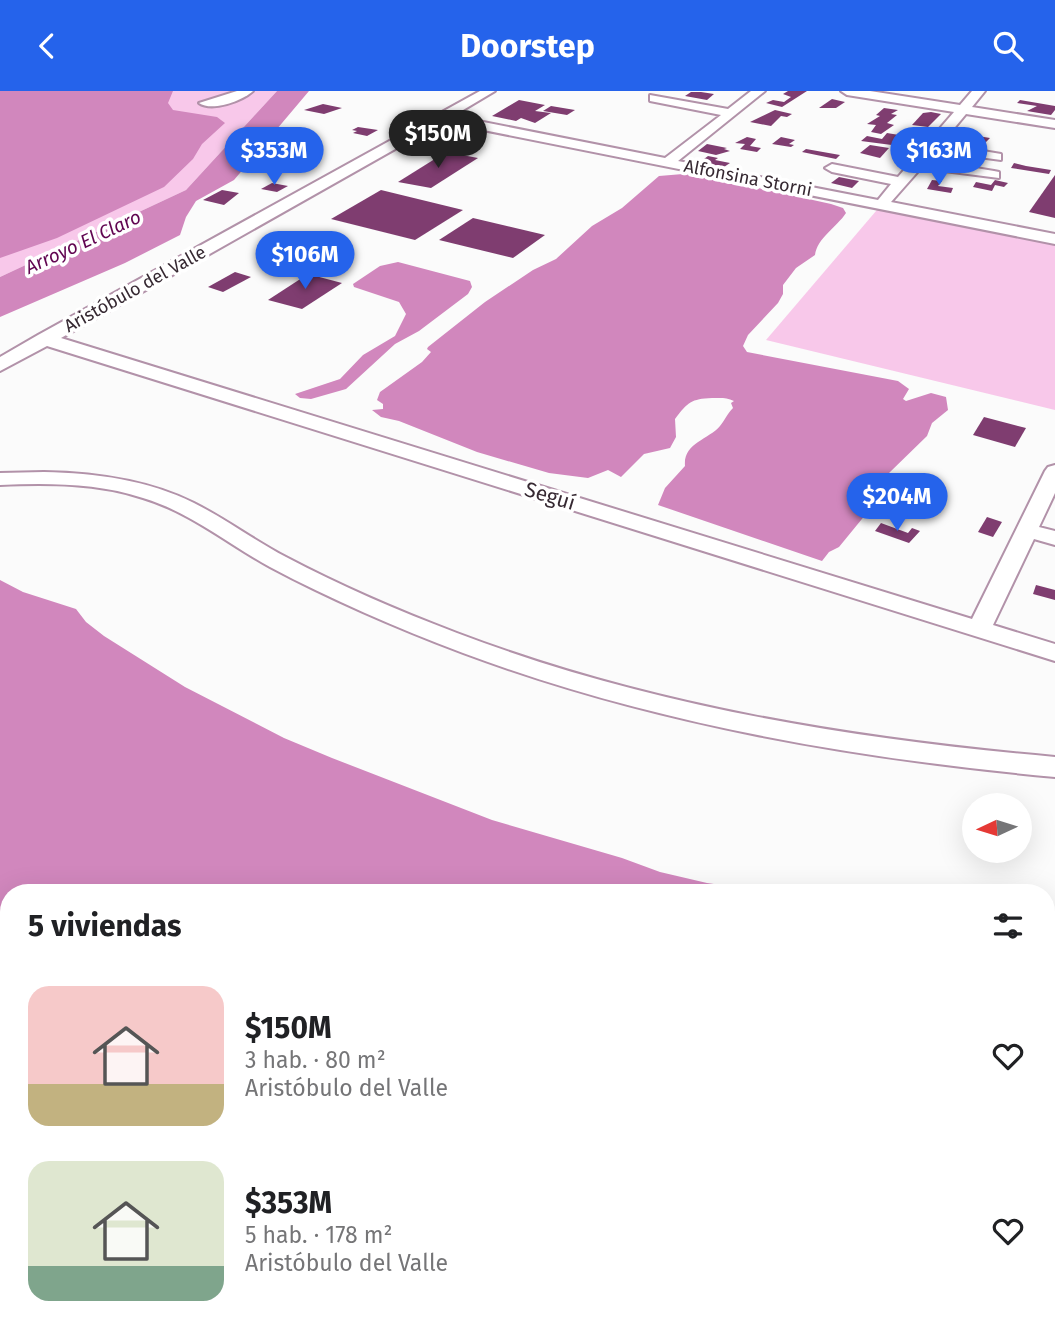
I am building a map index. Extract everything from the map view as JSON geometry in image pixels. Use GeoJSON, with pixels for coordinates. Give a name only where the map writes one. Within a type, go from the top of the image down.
{"type":"FeatureCollection","features":[{"type":"Feature","properties":{"kind":"street"},"geometry":{"type":"LineString","coordinates":[[205,103],[230,99],[247,91]]}},
{"type":"Feature","properties":{"kind":"street","name":"Aristóbulo del Valle"},"geometry":{"type":"LineString","coordinates":[[0,365],[489,91]]}},
{"type":"Feature","properties":{"kind":"street"},"geometry":{"type":"LineString","coordinates":[[667,162],[759,91]]}},
{"type":"Feature","properties":{"kind":"street"},"geometry":{"type":"LineString","coordinates":[[847,91],[1055,124]]}},
{"type":"Feature","properties":{"kind":"street"},"geometry":{"type":"LineString","coordinates":[[882,204],[979,91]]}},
{"type":"Feature","properties":{"kind":"street"},"geometry":{"type":"LineString","coordinates":[[654,98],[731,113]]}},
{"type":"Feature","properties":{"kind":"street","name":"Alfonsina Storni"},"geometry":{"type":"LineString","coordinates":[[441,118],[1055,239]]}},
{"type":"Feature","properties":{"kind":"street"},"geometry":{"type":"LineString","coordinates":[[932,146],[996,157]]}},
{"type":"Feature","properties":{"kind":"street"},"geometry":{"type":"LineString","coordinates":[[918,163],[994,175]]}},
{"type":"Feature","properties":{"kind":"street"},"geometry":{"type":"LineString","coordinates":[[832,169],[901,182]]}},
{"type":"Feature","properties":{"kind":"street","name":"Seguí"},"geometry":{"type":"LineString","coordinates":[[44,339],[1055,653]]}},
{"type":"Feature","properties":{"kind":"street"},"geometry":{"type":"LineString","coordinates":[[0,479],[58,478],[96,481],[173,501],[274,559],[347,596],[472,648],[565,677],[719,718],[821,738],[909,752],[1055,767]]}},
{"type":"Feature","properties":{"kind":"street"},"geometry":{"type":"LineString","coordinates":[[979,630],[1053,481]]}},
{"type":"Feature","properties":{"kind":"street"},"geometry":{"type":"LineString","coordinates":[[1027,530],[1055,538]]}},
{"type":"Feature","properties":{"kind":"shaded area"},"geometry":{"type":"Polygon","coordinates":[[[0,91],[277,91],[186,190],[0,277],[0,91]]]}},
{"type":"Feature","properties":{"kind":"shaded area"},"geometry":{"type":"Polygon","coordinates":[[[882,204],[1055,239],[1055,410],[766,340],[882,204]]]}},
{"type":"Feature","properties":{"kind":"water"},"geometry":{"type":"Polygon","coordinates":[[[0,91],[173,91],[168,103],[173,110],[217,117],[225,123],[202,144],[193,159],[164,187],[57,238],[0,258],[0,91]]]}},
{"type":"Feature","properties":{"kind":"water","name":"Arroyo El Claro"},"geometry":{"type":"Polygon","coordinates":[[[277,91],[309,91],[234,180],[196,201],[186,217],[180,235],[125,263],[0,317],[0,277],[186,190],[277,91]]]}},
{"type":"Feature","properties":{"kind":"water"},"geometry":{"type":"Polygon","coordinates":[[[683,174],[831,204],[843,208],[846,213],[823,238],[815,255],[796,268],[783,285],[783,294],[778,303],[748,335],[743,346],[747,352],[898,381],[909,389],[903,399],[906,401],[931,393],[946,397],[948,410],[932,423],[927,436],[889,473],[875,503],[839,547],[829,552],[822,561],[658,505],[665,488],[685,466],[688,452],[720,426],[733,408],[731,403],[734,401],[712,398],[691,402],[675,419],[676,437],[670,448],[644,454],[621,477],[608,470],[588,478],[549,473],[477,452],[399,421],[381,417],[372,410],[383,409],[383,404],[377,400],[380,392],[422,362],[431,352],[428,347],[485,302],[533,270],[556,259],[592,226],[622,208],[659,176],[683,174]]]}},
{"type":"Feature","properties":{"kind":"water"},"geometry":{"type":"Polygon","coordinates":[[[398,262],[470,281],[472,287],[468,294],[419,331],[395,344],[346,389],[311,399],[300,398],[295,394],[340,379],[363,355],[395,336],[406,314],[399,302],[354,287],[353,284],[380,266],[398,262]]]}},
{"type":"Feature","properties":{"kind":"water"},"geometry":{"type":"Polygon","coordinates":[[[0,580],[23,592],[76,609],[86,622],[104,636],[185,687],[284,738],[492,820],[622,858],[660,872],[714,884],[0,884],[0,580]]]}},
{"type":"Feature","properties":{"kind":"building"},"geometry":{"type":"Polygon","coordinates":[[[788,91],[807,91],[782,107],[766,103],[773,100],[784,102],[791,97],[783,94],[788,91]]]}},
{"type":"Feature","properties":{"kind":"building"},"geometry":{"type":"Polygon","coordinates":[[[691,92],[714,94],[707,100],[685,96],[691,92]]]}},
{"type":"Feature","properties":{"kind":"building"},"geometry":{"type":"Polygon","coordinates":[[[832,99],[845,102],[836,108],[819,108],[832,99]]]}},
{"type":"Feature","properties":{"kind":"building"},"geometry":{"type":"Polygon","coordinates":[[[519,100],[545,105],[535,111],[551,113],[535,123],[521,118],[516,121],[492,116],[519,100]]]}},
{"type":"Feature","properties":{"kind":"building"},"geometry":{"type":"Polygon","coordinates":[[[1020,100],[1055,106],[1055,110],[1051,115],[1027,111],[1037,106],[1017,103],[1020,100]]]}},
{"type":"Feature","properties":{"kind":"building"},"geometry":{"type":"Polygon","coordinates":[[[323,104],[342,108],[324,114],[304,110],[323,104]]]}},
{"type":"Feature","properties":{"kind":"building"},"geometry":{"type":"Polygon","coordinates":[[[551,106],[575,110],[567,115],[543,111],[551,106]]]}},
{"type":"Feature","properties":{"kind":"building"},"geometry":{"type":"Polygon","coordinates":[[[884,108],[898,110],[891,114],[897,115],[887,123],[894,125],[881,134],[871,132],[876,125],[867,124],[880,116],[876,115],[884,108]]]}},
{"type":"Feature","properties":{"kind":"building"},"geometry":{"type":"Polygon","coordinates":[[[775,110],[792,114],[781,116],[771,126],[750,122],[775,110]]]}},
{"type":"Feature","properties":{"kind":"building"},"geometry":{"type":"Polygon","coordinates":[[[923,113],[941,114],[928,127],[912,125],[923,113]]]}},
{"type":"Feature","properties":{"kind":"building"},"geometry":{"type":"Polygon","coordinates":[[[358,127],[378,130],[367,136],[353,133],[357,131],[352,130],[358,127]]]}},
{"type":"Feature","properties":{"kind":"building"},"geometry":{"type":"Polygon","coordinates":[[[903,132],[916,134],[907,147],[861,141],[867,136],[882,139],[887,133],[899,135],[903,132]]]}},
{"type":"Feature","properties":{"kind":"building"},"geometry":{"type":"Polygon","coordinates":[[[972,135],[990,138],[984,144],[977,142],[967,150],[952,147],[957,139],[969,138],[972,135]]]}},
{"type":"Feature","properties":{"kind":"building"},"geometry":{"type":"Polygon","coordinates":[[[747,137],[756,139],[750,146],[761,148],[757,152],[740,149],[745,144],[735,143],[747,137]]]}},
{"type":"Feature","properties":{"kind":"building"},"geometry":{"type":"Polygon","coordinates":[[[781,137],[795,140],[789,144],[794,145],[791,147],[772,144],[781,137]]]}},
{"type":"Feature","properties":{"kind":"building"},"geometry":{"type":"Polygon","coordinates":[[[707,144],[730,151],[716,155],[698,151],[707,144]]]}},
{"type":"Feature","properties":{"kind":"building"},"geometry":{"type":"Polygon","coordinates":[[[870,145],[889,148],[880,158],[860,153],[870,145]]]}},
{"type":"Feature","properties":{"kind":"building"},"geometry":{"type":"Polygon","coordinates":[[[806,149],[840,155],[836,159],[802,152],[806,149]]]}},
{"type":"Feature","properties":{"kind":"building"},"geometry":{"type":"Polygon","coordinates":[[[446,152],[478,158],[431,188],[398,182],[446,152]]]}},
{"type":"Feature","properties":{"kind":"building"},"geometry":{"type":"Polygon","coordinates":[[[708,156],[730,163],[724,167],[700,162],[708,156]]]}},
{"type":"Feature","properties":{"kind":"building"},"geometry":{"type":"Polygon","coordinates":[[[1014,163],[1051,170],[1049,174],[1011,168],[1014,163]]]}},
{"type":"Feature","properties":{"kind":"building"},"geometry":{"type":"Polygon","coordinates":[[[1055,175],[1055,218],[1029,212],[1055,175]]]}},
{"type":"Feature","properties":{"kind":"building"},"geometry":{"type":"Polygon","coordinates":[[[839,177],[859,181],[852,188],[831,183],[839,177]]]}},
{"type":"Feature","properties":{"kind":"building"},"geometry":{"type":"Polygon","coordinates":[[[932,180],[942,181],[938,186],[953,188],[951,193],[927,189],[932,180]]]}},
{"type":"Feature","properties":{"kind":"building"},"geometry":{"type":"Polygon","coordinates":[[[995,180],[1008,183],[1004,187],[995,185],[992,191],[973,187],[976,182],[991,185],[995,180]]]}},
{"type":"Feature","properties":{"kind":"building"},"geometry":{"type":"Polygon","coordinates":[[[272,183],[288,186],[277,192],[261,189],[272,183]]]}},
{"type":"Feature","properties":{"kind":"building"},"geometry":{"type":"Polygon","coordinates":[[[222,190],[239,193],[224,205],[203,200],[222,190]]]}},
{"type":"Feature","properties":{"kind":"building"},"geometry":{"type":"Polygon","coordinates":[[[381,190],[463,210],[415,240],[331,219],[381,190]]]}},
{"type":"Feature","properties":{"kind":"building"},"geometry":{"type":"Polygon","coordinates":[[[473,218],[545,235],[513,258],[439,240],[473,218]]]}},
{"type":"Feature","properties":{"kind":"building"},"geometry":{"type":"Polygon","coordinates":[[[309,235],[329,239],[319,246],[299,241],[309,235]]]}},
{"type":"Feature","properties":{"kind":"building"},"geometry":{"type":"Polygon","coordinates":[[[310,253],[332,258],[319,267],[297,261],[310,253]]]}},
{"type":"Feature","properties":{"kind":"building"},"geometry":{"type":"Polygon","coordinates":[[[235,272],[251,277],[223,292],[208,287],[235,272]]]}},
{"type":"Feature","properties":{"kind":"building"},"geometry":{"type":"Polygon","coordinates":[[[308,274],[342,283],[302,309],[268,300],[308,274]]]}},
{"type":"Feature","properties":{"kind":"building"},"geometry":{"type":"Polygon","coordinates":[[[984,417],[1026,428],[1015,447],[973,435],[984,417]]]}},
{"type":"Feature","properties":{"kind":"building"},"geometry":{"type":"Polygon","coordinates":[[[987,517],[1002,522],[993,537],[978,532],[987,517]]]}},
{"type":"Feature","properties":{"kind":"building"},"geometry":{"type":"Polygon","coordinates":[[[881,523],[908,533],[912,528],[920,531],[909,543],[875,531],[881,523]]]}},
{"type":"Feature","properties":{"kind":"building"},"geometry":{"type":"Polygon","coordinates":[[[1036,585],[1055,590],[1055,600],[1033,594],[1036,585]]]}}]}
